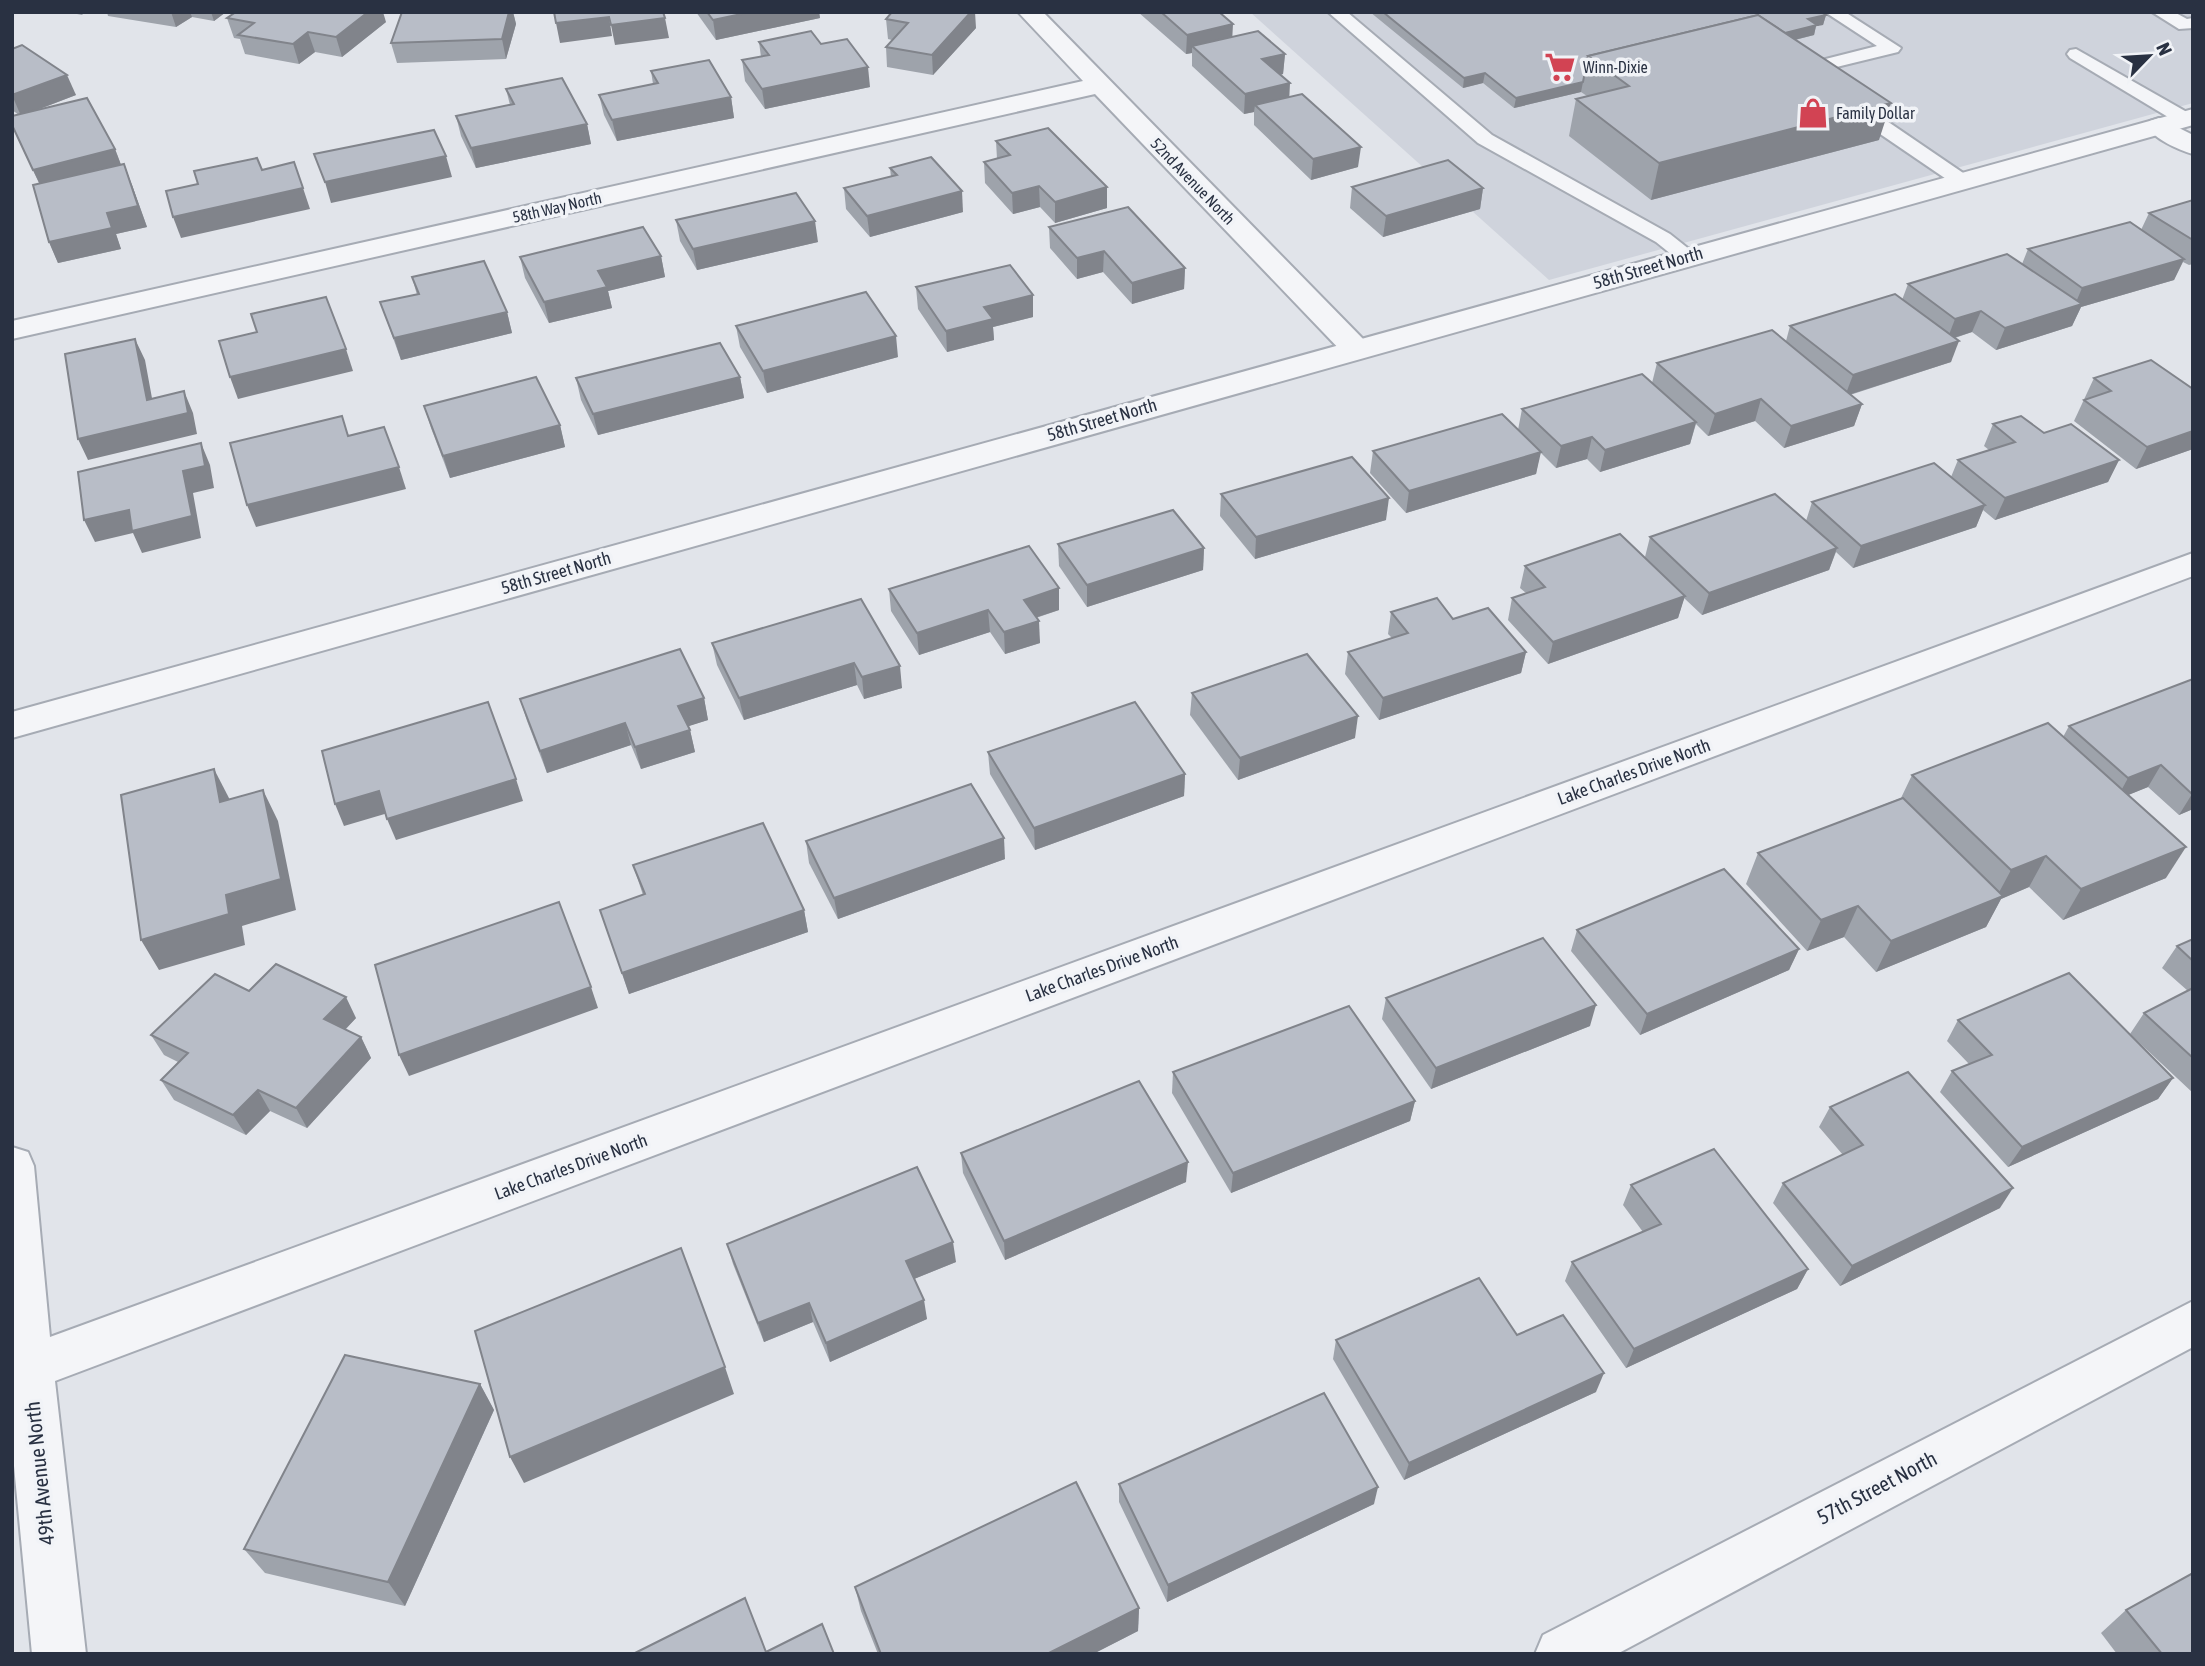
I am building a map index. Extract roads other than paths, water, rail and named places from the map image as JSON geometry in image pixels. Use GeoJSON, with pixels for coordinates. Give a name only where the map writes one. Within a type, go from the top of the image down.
{"type":"FeatureCollection","features":[{"type":"Feature","properties":{"kind":"street","name":"52nd Avenue North"},"geometry":{"type":"LineString","coordinates":[[1030,12],[1356,349]]}},
{"type":"Feature","properties":{"kind":"street","name":"58th Way North"},"geometry":{"type":"LineString","coordinates":[[12,330],[1101,85]]}},
{"type":"Feature","properties":{"kind":"street","name":"58th Street North"},"geometry":{"type":"LineString","coordinates":[[12,725],[1962,181],[2182,127]]}},
{"type":"Feature","properties":{"kind":"street","name":"Lake Charles Drive North"},"geometry":{"type":"LineString","coordinates":[[21,1371],[2193,564]]}},
{"type":"Feature","properties":{"kind":"street","name":"49th Avenue North"},"geometry":{"type":"LineString","coordinates":[[12,1166],[21,1371],[59,1654]]}},
{"type":"Feature","properties":{"kind":"street","name":"57th Street North"},"geometry":{"type":"LineString","coordinates":[[1562,1654],[2193,1323]]}},
{"type":"Feature","properties":{"kind":"lane"},"geometry":{"type":"LineString","coordinates":[[1336,12],[1485,139],[1663,238],[1689,257]]}},
{"type":"Feature","properties":{"kind":"lane"},"geometry":{"type":"LineString","coordinates":[[1820,85],[1800,71],[1892,48],[1833,12]]}},
{"type":"Feature","properties":{"kind":"lane"},"geometry":{"type":"LineString","coordinates":[[2160,12],[2185,25],[2193,23]]}},
{"type":"Feature","properties":{"kind":"lane"},"geometry":{"type":"LineString","coordinates":[[2076,54],[2182,127]]}},
{"type":"Feature","properties":{"kind":"lane"},"geometry":{"type":"LineString","coordinates":[[1840,99],[1962,181]]}},
{"type":"Feature","properties":{"kind":"place","name":"Winn-Dixie"},"geometry":{"type":"Point","coordinates":[1560,67]}},
{"type":"Feature","properties":{"kind":"place","name":"Family Dollar"},"geometry":{"type":"Point","coordinates":[1813,113]}}]}
